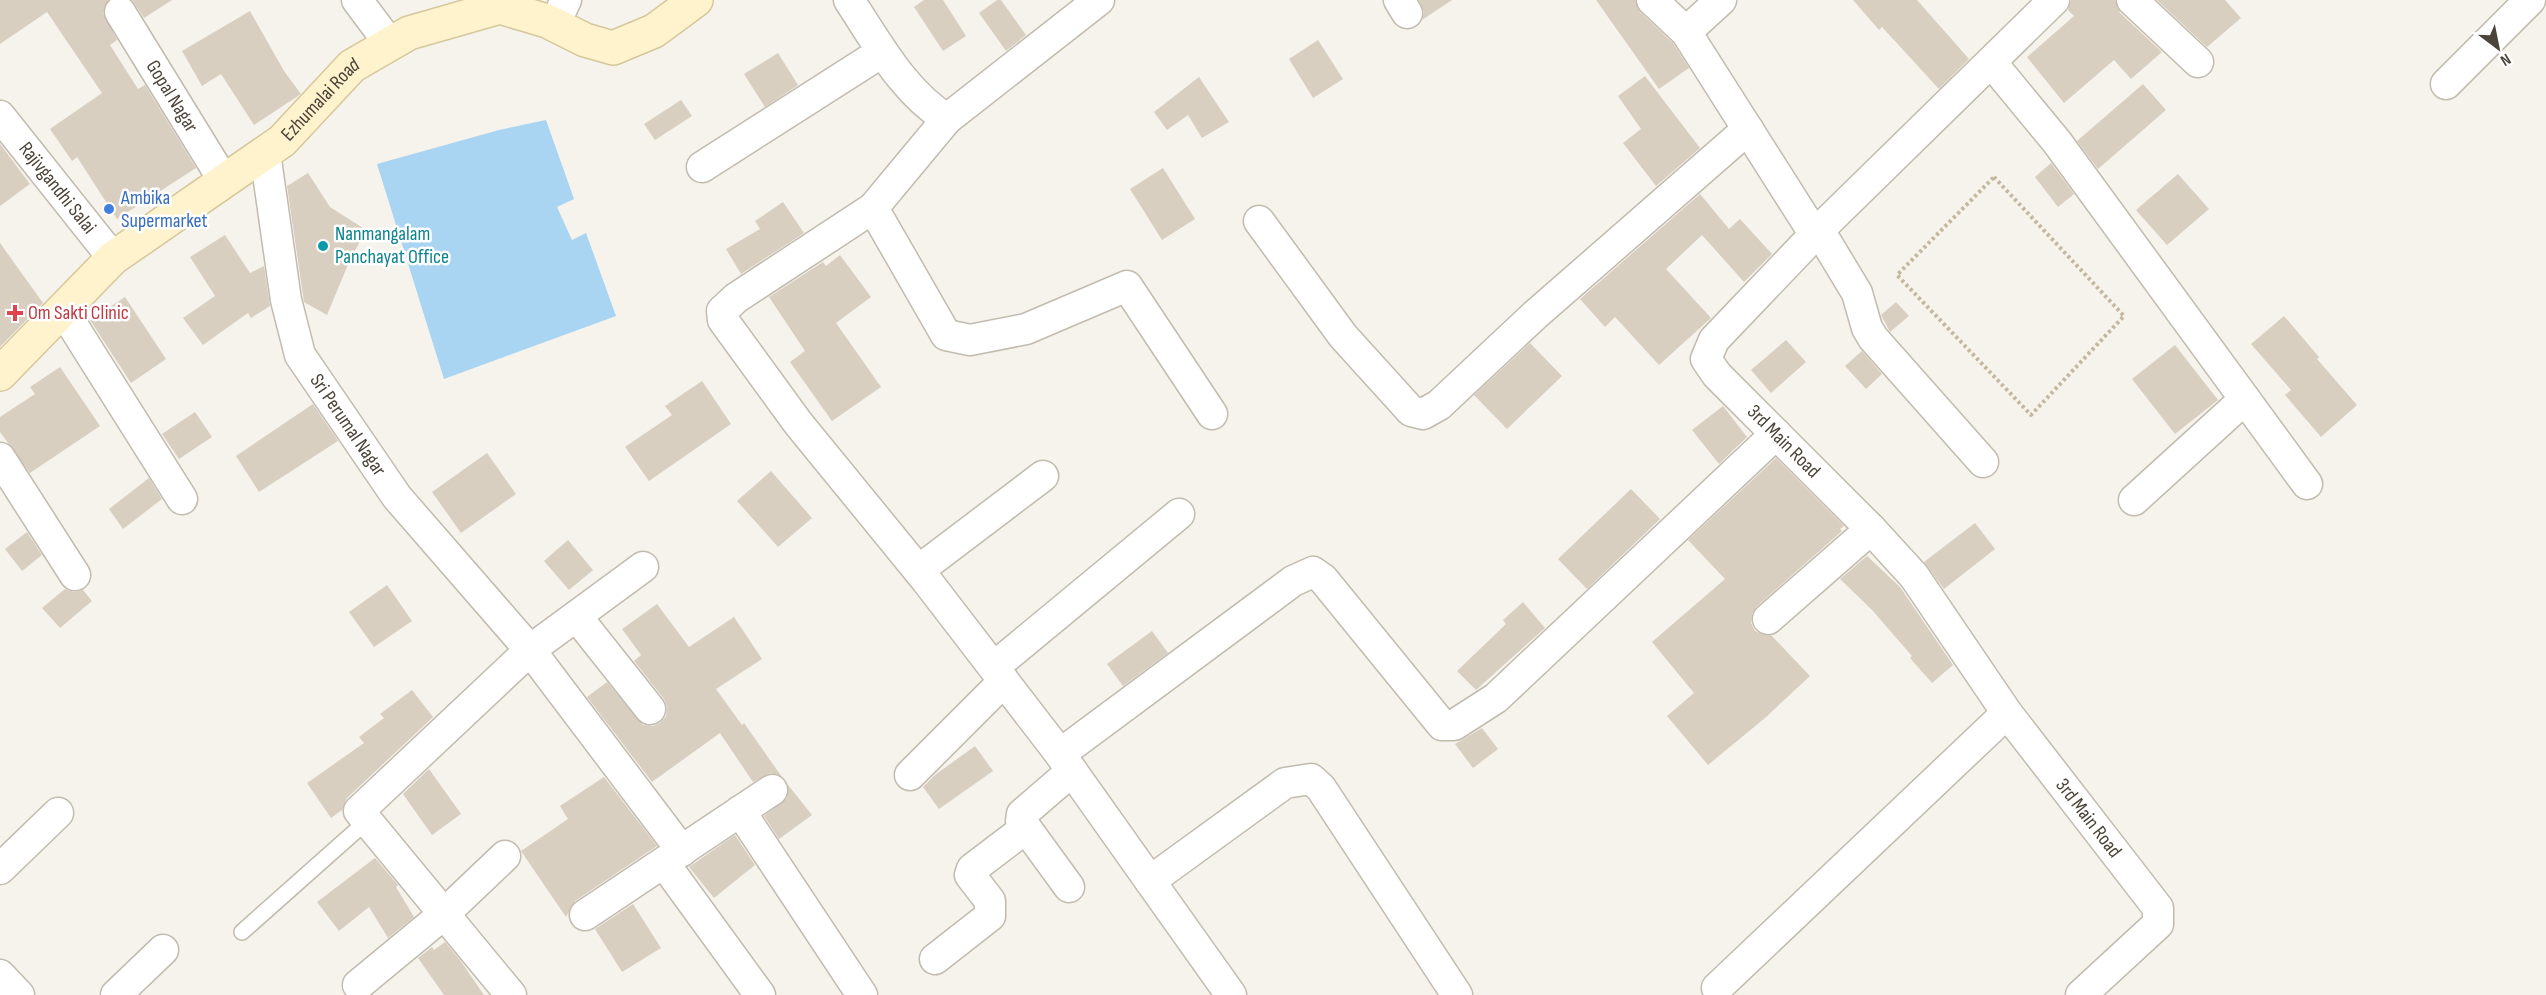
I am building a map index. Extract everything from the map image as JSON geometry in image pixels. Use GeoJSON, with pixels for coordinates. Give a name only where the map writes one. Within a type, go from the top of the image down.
{"type":"FeatureCollection","features":[{"type":"Feature","properties":{"kind":"street"},"geometry":{"type":"LineString","coordinates":[[357,0],[390,44]]}},
{"type":"Feature","properties":{"kind":"street"},"geometry":{"type":"LineString","coordinates":[[849,0],[882,52],[906,83],[933,111],[947,120]]}},
{"type":"Feature","properties":{"kind":"street"},"geometry":{"type":"LineString","coordinates":[[1098,0],[947,120],[873,208],[736,298],[722,311],[723,320],[798,423],[919,570],[1066,763],[1231,995]]}},
{"type":"Feature","properties":{"kind":"street"},"geometry":{"type":"LineString","coordinates":[[1652,0],[1686,32],[1857,293],[1867,328],[1873,338],[1983,462]]}},
{"type":"Feature","properties":{"kind":"street"},"geometry":{"type":"LineString","coordinates":[[1686,32],[1721,0]]}},
{"type":"Feature","properties":{"kind":"street"},"geometry":{"type":"LineString","coordinates":[[2132,0],[2198,62]]}},
{"type":"Feature","properties":{"kind":"street"},"geometry":{"type":"LineString","coordinates":[[2446,84],[2530,0]]}},
{"type":"Feature","properties":{"kind":"street","name":"Ezhumalai Road"},"geometry":{"type":"LineString","coordinates":[[0,374],[113,258],[282,141],[352,66],[410,33],[500,7],[560,12],[585,40],[613,48],[654,31],[691,2]]}},
{"type":"Feature","properties":{"kind":"street","name":"3rd Main Road"},"geometry":{"type":"LineString","coordinates":[[2036,6],[1991,62],[1817,233],[1714,340],[1706,359],[1717,375],[1871,529],[1914,576],[2007,713],[2158,908],[2158,924],[2081,995]]}},
{"type":"Feature","properties":{"kind":"street","name":"Gopal Nagar"},"geometry":{"type":"LineString","coordinates":[[120,12],[224,181]]}},
{"type":"Feature","properties":{"kind":"street"},"geometry":{"type":"LineString","coordinates":[[702,167],[882,52]]}},
{"type":"Feature","properties":{"kind":"street"},"geometry":{"type":"LineString","coordinates":[[1991,62],[2057,142],[2307,484]]}},
{"type":"Feature","properties":{"kind":"street","name":"Rajivgandhi Salai"},"geometry":{"type":"LineString","coordinates":[[0,116],[113,258]]}},
{"type":"Feature","properties":{"kind":"street"},"geometry":{"type":"LineString","coordinates":[[1259,220],[1343,336],[1411,411],[1423,414],[1438,405],[1535,315],[1748,129]]}},
{"type":"Feature","properties":{"kind":"street","name":"Sri Perumal Nagar"},"geometry":{"type":"LineString","coordinates":[[265,153],[286,300],[300,356],[397,497],[530,650],[673,857],[760,995]]}},
{"type":"Feature","properties":{"kind":"street"},"geometry":{"type":"LineString","coordinates":[[873,208],[946,335],[970,340],[1026,329],[1127,286],[1212,414]]}},
{"type":"Feature","properties":{"kind":"street"},"geometry":{"type":"LineString","coordinates":[[63,310],[182,499]]}},
{"type":"Feature","properties":{"kind":"street"},"geometry":{"type":"LineString","coordinates":[[2134,500],[2245,399]]}},
{"type":"Feature","properties":{"kind":"street"},"geometry":{"type":"LineString","coordinates":[[1069,886],[1021,821],[1022,814],[1066,763],[1293,581],[1313,572],[1323,579],[1442,725],[1454,725],[1496,698],[1776,434]]}},
{"type":"Feature","properties":{"kind":"street"},"geometry":{"type":"LineString","coordinates":[[0,458],[75,575]]}},
{"type":"Feature","properties":{"kind":"street"},"geometry":{"type":"LineString","coordinates":[[919,570],[1042,476]]}},
{"type":"Feature","properties":{"kind":"street"},"geometry":{"type":"LineString","coordinates":[[910,775],[999,674],[1179,514]]}},
{"type":"Feature","properties":{"kind":"street"},"geometry":{"type":"LineString","coordinates":[[1768,619],[1871,529]]}},
{"type":"Feature","properties":{"kind":"street"},"geometry":{"type":"LineString","coordinates":[[511,995],[359,811],[530,650],[643,567]]}},
{"type":"Feature","properties":{"kind":"street"},"geometry":{"type":"LineString","coordinates":[[577,617],[650,709]]}},
{"type":"Feature","properties":{"kind":"street"},"geometry":{"type":"LineString","coordinates":[[1717,988],[2007,713]]}},
{"type":"Feature","properties":{"kind":"street"},"geometry":{"type":"LineString","coordinates":[[1150,881],[1285,783],[1311,779],[1321,788],[1444,990]]}},
{"type":"Feature","properties":{"kind":"street"},"geometry":{"type":"LineString","coordinates":[[585,915],[772,790]]}},
{"type":"Feature","properties":{"kind":"street"},"geometry":{"type":"LineString","coordinates":[[740,811],[862,995]]}},
{"type":"Feature","properties":{"kind":"street"},"geometry":{"type":"LineString","coordinates":[[0,869],[58,813]]}},
{"type":"Feature","properties":{"kind":"street"},"geometry":{"type":"LineString","coordinates":[[935,959],[990,916],[990,901],[970,876],[972,869],[1026,828]]}},
{"type":"Feature","properties":{"kind":"street"},"geometry":{"type":"LineString","coordinates":[[357,985],[444,914],[505,856]]}},
{"type":"Feature","properties":{"kind":"street"},"geometry":{"type":"LineString","coordinates":[[116,995],[163,950]]}},
{"type":"Feature","properties":{"kind":"street"},"geometry":{"type":"LineString","coordinates":[[0,975],[19,995]]}},
{"type":"Feature","properties":{"kind":"lane"},"geometry":{"type":"LineString","coordinates":[[242,932],[367,821]]}},
{"type":"Feature","properties":{"kind":"path"},"geometry":{"type":"LineString","coordinates":[[1994,177],[2124,316],[2031,416],[1897,275],[1994,177]]}},
{"type":"Feature","properties":{"kind":"water"},"geometry":{"type":"Polygon","coordinates":[[[546,120],[574,199],[557,207],[572,240],[586,233],[616,316],[444,379],[377,164],[499,130],[546,120]]]}},
{"type":"Feature","properties":{"kind":"building"},"geometry":{"type":"Polygon","coordinates":[[[0,0],[108,0],[103,13],[117,40],[110,45],[138,89],[145,85],[196,168],[117,219],[77,157],[72,161],[50,129],[102,93],[47,12],[0,44],[0,0]]]}},
{"type":"Feature","properties":{"kind":"building"},"geometry":{"type":"Polygon","coordinates":[[[132,0],[172,0],[144,18],[132,0]]]}},
{"type":"Feature","properties":{"kind":"building"},"geometry":{"type":"Polygon","coordinates":[[[924,0],[943,0],[966,36],[943,51],[914,7],[924,0]]]}},
{"type":"Feature","properties":{"kind":"building"},"geometry":{"type":"Polygon","coordinates":[[[997,0],[1001,0],[1026,35],[1006,51],[979,13],[997,0]]]}},
{"type":"Feature","properties":{"kind":"building"},"geometry":{"type":"Polygon","coordinates":[[[1419,0],[1452,0],[1422,20],[1424,12],[1419,0]]]}},
{"type":"Feature","properties":{"kind":"building"},"geometry":{"type":"Polygon","coordinates":[[[1596,0],[1635,0],[1640,12],[1673,43],[1689,68],[1659,89],[1596,0]]]}},
{"type":"Feature","properties":{"kind":"building"},"geometry":{"type":"Polygon","coordinates":[[[1853,0],[1917,0],[1969,59],[1939,89],[1882,27],[1879,30],[1853,0]]]}},
{"type":"Feature","properties":{"kind":"building"},"geometry":{"type":"Polygon","coordinates":[[[2071,0],[2115,0],[2120,13],[2162,52],[2131,79],[2114,60],[2064,103],[2027,57],[2074,16],[2068,10],[2071,0]]]}},
{"type":"Feature","properties":{"kind":"building"},"geometry":{"type":"Polygon","coordinates":[[[2157,0],[2225,0],[2241,18],[2207,47],[2157,0]]]}},
{"type":"Feature","properties":{"kind":"building"},"geometry":{"type":"Polygon","coordinates":[[[250,11],[284,71],[301,94],[254,125],[221,74],[202,86],[182,51],[250,11]]]}},
{"type":"Feature","properties":{"kind":"building"},"geometry":{"type":"Polygon","coordinates":[[[1318,40],[1343,79],[1313,98],[1289,59],[1318,40]]]}},
{"type":"Feature","properties":{"kind":"building"},"geometry":{"type":"Polygon","coordinates":[[[778,53],[798,85],[765,107],[744,74],[778,53]]]}},
{"type":"Feature","properties":{"kind":"building"},"geometry":{"type":"Polygon","coordinates":[[[1645,76],[1700,148],[1656,186],[1623,143],[1641,129],[1618,96],[1645,76]]]}},
{"type":"Feature","properties":{"kind":"building"},"geometry":{"type":"Polygon","coordinates":[[[1199,77],[1229,122],[1202,138],[1188,115],[1167,130],[1154,112],[1199,77]]]}},
{"type":"Feature","properties":{"kind":"building"},"geometry":{"type":"Polygon","coordinates":[[[2143,84],[2166,110],[2098,169],[2077,141],[2143,84]]]}},
{"type":"Feature","properties":{"kind":"building"},"geometry":{"type":"Polygon","coordinates":[[[681,100],[692,116],[655,140],[644,124],[681,100]]]}},
{"type":"Feature","properties":{"kind":"building"},"geometry":{"type":"Polygon","coordinates":[[[0,144],[30,184],[0,206],[0,144]]]}},
{"type":"Feature","properties":{"kind":"building"},"geometry":{"type":"Polygon","coordinates":[[[2051,163],[2074,194],[2058,207],[2035,177],[2051,163]]]}},
{"type":"Feature","properties":{"kind":"building"},"geometry":{"type":"Polygon","coordinates":[[[1163,168],[1195,219],[1162,240],[1130,189],[1163,168]]]}},
{"type":"Feature","properties":{"kind":"building","name":"Nanmangalam Panchayat Office"},"geometry":{"type":"Polygon","coordinates":[[[308,173],[330,207],[366,230],[349,262],[327,315],[304,302],[287,186],[308,173]]]}},
{"type":"Feature","properties":{"kind":"building"},"geometry":{"type":"Polygon","coordinates":[[[2178,174],[2209,209],[2167,245],[2136,210],[2178,174]]]}},
{"type":"Feature","properties":{"kind":"building"},"geometry":{"type":"Polygon","coordinates":[[[1700,194],[1729,229],[1740,219],[1772,254],[1744,282],[1702,235],[1666,269],[1711,318],[1659,365],[1615,317],[1605,327],[1580,299],[1700,194]]]}},
{"type":"Feature","properties":{"kind":"building"},"geometry":{"type":"Polygon","coordinates":[[[783,202],[804,233],[741,274],[726,249],[760,229],[755,221],[783,202]]]}},
{"type":"Feature","properties":{"kind":"building"},"geometry":{"type":"Polygon","coordinates":[[[225,235],[250,273],[264,266],[270,306],[251,318],[248,313],[203,345],[183,318],[215,296],[190,257],[225,235]]]}},
{"type":"Feature","properties":{"kind":"building"},"geometry":{"type":"Polygon","coordinates":[[[0,243],[43,303],[0,347],[0,243]]]}},
{"type":"Feature","properties":{"kind":"building"},"geometry":{"type":"Polygon","coordinates":[[[840,255],[871,297],[836,323],[881,387],[832,421],[790,362],[805,351],[769,297],[823,262],[826,266],[840,255]]]}},
{"type":"Feature","properties":{"kind":"building"},"geometry":{"type":"Polygon","coordinates":[[[125,297],[166,359],[131,383],[90,320],[125,297]]]}},
{"type":"Feature","properties":{"kind":"building"},"geometry":{"type":"Polygon","coordinates":[[[1896,302],[1909,316],[1890,332],[1881,315],[1896,302]]]}},
{"type":"Feature","properties":{"kind":"building"},"geometry":{"type":"Polygon","coordinates":[[[2284,316],[2357,405],[2321,437],[2285,395],[2291,390],[2251,344],[2284,316]]]}},
{"type":"Feature","properties":{"kind":"building"},"geometry":{"type":"Polygon","coordinates":[[[1786,340],[1806,362],[1771,393],[1751,370],[1786,340]]]}},
{"type":"Feature","properties":{"kind":"building"},"geometry":{"type":"Polygon","coordinates":[[[1530,343],[1562,376],[1507,429],[1474,395],[1530,343]]]}},
{"type":"Feature","properties":{"kind":"building"},"geometry":{"type":"Polygon","coordinates":[[[2175,345],[2218,400],[2175,434],[2132,379],[2175,345]]]}},
{"type":"Feature","properties":{"kind":"building"},"geometry":{"type":"Polygon","coordinates":[[[1862,351],[1882,374],[1866,389],[1845,366],[1862,351]]]}},
{"type":"Feature","properties":{"kind":"building"},"geometry":{"type":"Polygon","coordinates":[[[60,367],[100,426],[30,473],[0,432],[0,417],[35,394],[30,387],[60,367]]]}},
{"type":"Feature","properties":{"kind":"building"},"geometry":{"type":"Polygon","coordinates":[[[702,381],[731,424],[649,481],[625,447],[672,415],[665,406],[702,381]]]}},
{"type":"Feature","properties":{"kind":"building"},"geometry":{"type":"Polygon","coordinates":[[[313,404],[338,441],[259,492],[236,456],[313,404]]]}},
{"type":"Feature","properties":{"kind":"building"},"geometry":{"type":"Polygon","coordinates":[[[1723,406],[1747,437],[1719,464],[1692,430],[1723,406]]]}},
{"type":"Feature","properties":{"kind":"building"},"geometry":{"type":"Polygon","coordinates":[[[195,412],[212,437],[179,459],[162,434],[195,412]]]}},
{"type":"Feature","properties":{"kind":"building"},"geometry":{"type":"Polygon","coordinates":[[[487,453],[516,494],[461,533],[432,492],[487,453]]]}},
{"type":"Feature","properties":{"kind":"building"},"geometry":{"type":"Polygon","coordinates":[[[1776,458],[1844,526],[1840,529],[1842,531],[1757,606],[1752,614],[1751,623],[1755,631],[1772,636],[1810,676],[1765,718],[1708,765],[1667,716],[1694,693],[1652,642],[1725,579],[1688,540],[1776,458]]]}},
{"type":"Feature","properties":{"kind":"building"},"geometry":{"type":"Polygon","coordinates":[[[771,471],[812,518],[778,547],[737,501],[771,471]]]}},
{"type":"Feature","properties":{"kind":"building"},"geometry":{"type":"Polygon","coordinates":[[[149,478],[162,499],[123,529],[109,509],[149,478]]]}},
{"type":"Feature","properties":{"kind":"building"},"geometry":{"type":"Polygon","coordinates":[[[1631,489],[1660,519],[1587,589],[1558,559],[1631,489]]]}},
{"type":"Feature","properties":{"kind":"building"},"geometry":{"type":"Polygon","coordinates":[[[1975,523],[1995,549],[1944,589],[1924,562],[1975,523]]]}},
{"type":"Feature","properties":{"kind":"building"},"geometry":{"type":"Polygon","coordinates":[[[27,532],[42,555],[22,571],[5,549],[27,532]]]}},
{"type":"Feature","properties":{"kind":"building"},"geometry":{"type":"Polygon","coordinates":[[[568,540],[593,570],[569,590],[544,561],[568,540]]]}},
{"type":"Feature","properties":{"kind":"building"},"geometry":{"type":"Polygon","coordinates":[[[1867,556],[1900,587],[1953,665],[1932,683],[1872,610],[1840,579],[1867,556]]]}},
{"type":"Feature","properties":{"kind":"building"},"geometry":{"type":"Polygon","coordinates":[[[387,585],[412,621],[374,647],[349,612],[387,585]]]}},
{"type":"Feature","properties":{"kind":"building"},"geometry":{"type":"Polygon","coordinates":[[[65,589],[75,592],[83,590],[92,601],[60,628],[42,608],[65,589]]]}},
{"type":"Feature","properties":{"kind":"building"},"geometry":{"type":"Polygon","coordinates":[[[1523,602],[1545,628],[1476,690],[1457,671],[1506,624],[1503,620],[1523,602]]]}},
{"type":"Feature","properties":{"kind":"building"},"geometry":{"type":"Polygon","coordinates":[[[657,604],[689,647],[734,617],[762,659],[716,689],[742,725],[744,723],[782,777],[770,773],[753,782],[720,733],[652,782],[587,697],[607,682],[643,725],[653,726],[660,723],[666,716],[667,707],[664,699],[634,661],[641,655],[622,629],[657,604]]]}},
{"type":"Feature","properties":{"kind":"building"},"geometry":{"type":"Polygon","coordinates":[[[1152,631],[1168,653],[1123,686],[1107,664],[1152,631]]]}},
{"type":"Feature","properties":{"kind":"building"},"geometry":{"type":"Polygon","coordinates":[[[412,690],[433,717],[347,798],[342,810],[331,818],[307,783],[364,743],[359,737],[384,718],[380,714],[412,690]]]}},
{"type":"Feature","properties":{"kind":"building"},"geometry":{"type":"Polygon","coordinates":[[[1482,728],[1498,749],[1473,768],[1455,744],[1482,728]]]}},
{"type":"Feature","properties":{"kind":"building"},"geometry":{"type":"Polygon","coordinates":[[[975,746],[993,771],[939,809],[923,787],[935,775],[975,746]]]}},
{"type":"Feature","properties":{"kind":"building"},"geometry":{"type":"Polygon","coordinates":[[[429,769],[461,814],[432,835],[403,794],[429,769]]]}},
{"type":"Feature","properties":{"kind":"building"},"geometry":{"type":"Polygon","coordinates":[[[604,777],[657,846],[575,901],[566,917],[521,851],[568,819],[560,806],[604,777]]]}},
{"type":"Feature","properties":{"kind":"building"},"geometry":{"type":"Polygon","coordinates":[[[788,785],[812,815],[779,839],[764,816],[787,798],[788,785]]]}},
{"type":"Feature","properties":{"kind":"building"},"geometry":{"type":"Polygon","coordinates":[[[735,835],[755,865],[714,898],[689,867],[735,835]]]}},
{"type":"Feature","properties":{"kind":"building"},"geometry":{"type":"Polygon","coordinates":[[[375,858],[398,885],[396,887],[414,917],[388,938],[369,907],[339,931],[317,902],[375,858]]]}},
{"type":"Feature","properties":{"kind":"building"},"geometry":{"type":"Polygon","coordinates":[[[633,904],[661,948],[622,972],[595,929],[633,904]]]}},
{"type":"Feature","properties":{"kind":"building"},"geometry":{"type":"Polygon","coordinates":[[[445,942],[484,995],[444,995],[418,958],[432,947],[434,950],[445,942]]]}},
{"type":"Feature","properties":{"kind":"place","name":"Ambika Supermarket"},"geometry":{"type":"Point","coordinates":[109,209]}},
{"type":"Feature","properties":{"kind":"place","name":"Nanmangalam Panchayat Office"},"geometry":{"type":"Point","coordinates":[323,246]}},
{"type":"Feature","properties":{"kind":"place","name":"Om Sakti Clinic"},"geometry":{"type":"Point","coordinates":[15,313]}}]}
